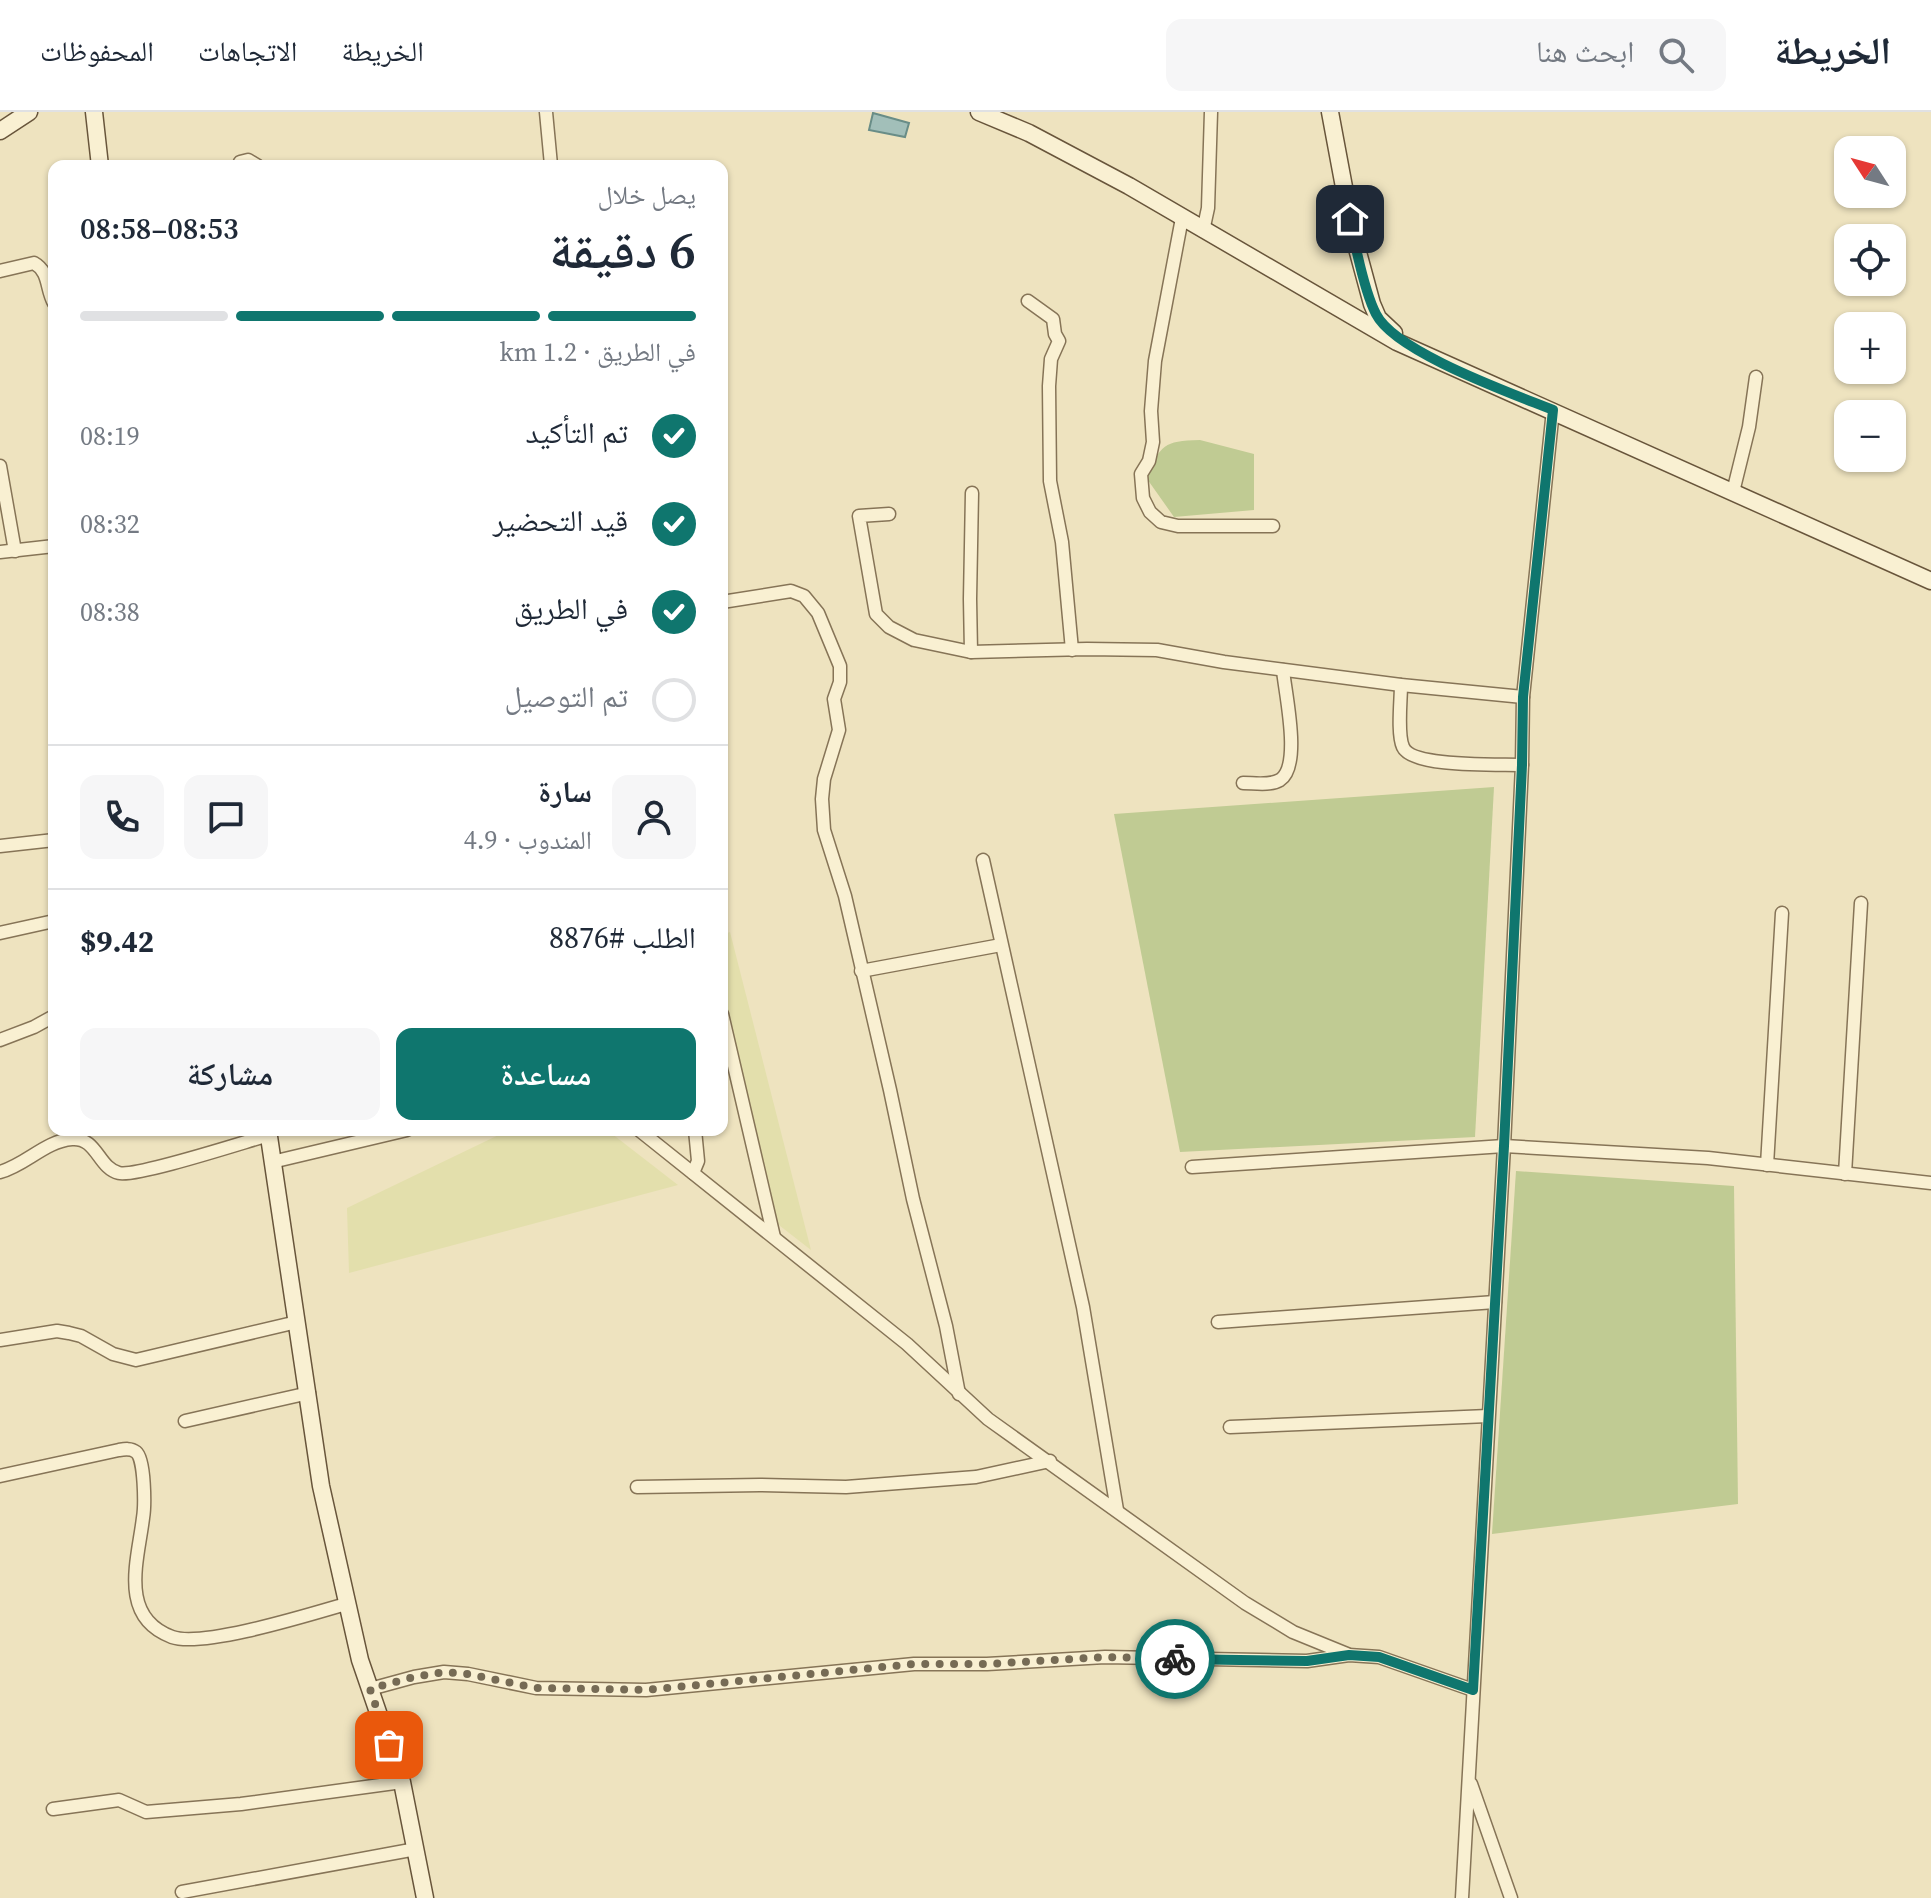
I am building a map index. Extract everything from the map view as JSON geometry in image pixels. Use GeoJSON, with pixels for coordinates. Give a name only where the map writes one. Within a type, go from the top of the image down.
{"type":"FeatureCollection","features":[{"type":"Feature","properties":{"kind":"street"},"geometry":{"type":"LineString","coordinates":[[0,131],[29,112]]}},
{"type":"Feature","properties":{"kind":"street"},"geometry":{"type":"LineString","coordinates":[[546,112],[551,160]]}},
{"type":"Feature","properties":{"kind":"street"},"geometry":{"type":"LineString","coordinates":[[979,112],[1043,140],[1397,342],[1931,581]]}},
{"type":"Feature","properties":{"kind":"street"},"geometry":{"type":"LineString","coordinates":[[1203,231],[1208,208],[1211,112]]}},
{"type":"Feature","properties":{"kind":"street"},"geometry":{"type":"LineString","coordinates":[[1330,112],[1352,230],[1372,304],[1378,318],[1410,347]]}},
{"type":"Feature","properties":{"kind":"street"},"geometry":{"type":"LineString","coordinates":[[92,116],[99,160]]}},
{"type":"Feature","properties":{"kind":"street"},"geometry":{"type":"LineString","coordinates":[[1182,218],[1155,361],[1151,411],[1153,442],[1151,455],[1141,474],[1143,498],[1150,512],[1161,522],[1178,526],[1273,526]]}},
{"type":"Feature","properties":{"kind":"street"},"geometry":{"type":"LineString","coordinates":[[0,271],[34,263],[44,271],[48,284]]}},
{"type":"Feature","properties":{"kind":"street"},"geometry":{"type":"LineString","coordinates":[[1028,301],[1053,319],[1059,341],[1050,364],[1050,481],[1061,532],[1072,650]]}},
{"type":"Feature","properties":{"kind":"street"},"geometry":{"type":"LineString","coordinates":[[1733,492],[1749,427],[1756,377]]}},
{"type":"Feature","properties":{"kind":"street"},"geometry":{"type":"LineString","coordinates":[[1462,1898],[1504,1146],[1523,697],[1553,410]]}},
{"type":"Feature","properties":{"kind":"street"},"geometry":{"type":"LineString","coordinates":[[0,466],[15,551]]}},
{"type":"Feature","properties":{"kind":"street"},"geometry":{"type":"LineString","coordinates":[[971,652],[972,493]]}},
{"type":"Feature","properties":{"kind":"street"},"geometry":{"type":"LineString","coordinates":[[889,514],[859,516],[876,614],[889,627],[914,640],[971,652],[1157,650],[1283,670],[1523,697]]}},
{"type":"Feature","properties":{"kind":"street"},"geometry":{"type":"LineString","coordinates":[[0,552],[48,547]]}},
{"type":"Feature","properties":{"kind":"street"},"geometry":{"type":"LineString","coordinates":[[728,601],[791,591],[804,596],[818,613],[840,666],[840,682],[834,699],[839,730],[824,779],[824,830],[845,896],[913,1199],[946,1326],[959,1394]]}},
{"type":"Feature","properties":{"kind":"street"},"geometry":{"type":"LineString","coordinates":[[1243,783],[1273,783],[1288,770],[1291,748],[1283,670]]}},
{"type":"Feature","properties":{"kind":"street"},"geometry":{"type":"LineString","coordinates":[[1401,685],[1402,746],[1409,754],[1438,762],[1522,765]]}},
{"type":"Feature","properties":{"kind":"street"},"geometry":{"type":"LineString","coordinates":[[0,846],[48,841]]}},
{"type":"Feature","properties":{"kind":"street"},"geometry":{"type":"LineString","coordinates":[[983,860],[1083,1307],[1117,1510]]}},
{"type":"Feature","properties":{"kind":"street"},"geometry":{"type":"LineString","coordinates":[[1845,1174],[1861,903]]}},
{"type":"Feature","properties":{"kind":"street"},"geometry":{"type":"LineString","coordinates":[[1767,1165],[1782,913]]}},
{"type":"Feature","properties":{"kind":"street"},"geometry":{"type":"LineString","coordinates":[[0,933],[48,922]]}},
{"type":"Feature","properties":{"kind":"street"},"geometry":{"type":"LineString","coordinates":[[861,971],[1001,945]]}},
{"type":"Feature","properties":{"kind":"street"},"geometry":{"type":"LineString","coordinates":[[0,1040],[48,1019]]}},
{"type":"Feature","properties":{"kind":"street"},"geometry":{"type":"LineString","coordinates":[[728,1040],[774,1237]]}},
{"type":"Feature","properties":{"kind":"street"},"geometry":{"type":"LineString","coordinates":[[0,1172],[30,1159],[56,1141],[76,1138],[92,1145],[108,1168],[119,1173],[152,1167],[255,1136]]}},
{"type":"Feature","properties":{"kind":"street"},"geometry":{"type":"LineString","coordinates":[[269,1136],[321,1486],[346,1604],[370,1689],[402,1782],[425,1898]]}},
{"type":"Feature","properties":{"kind":"street"},"geometry":{"type":"LineString","coordinates":[[272,1162],[382,1136]]}},
{"type":"Feature","properties":{"kind":"street"},"geometry":{"type":"LineString","coordinates":[[647,1136],[907,1344],[988,1419],[1245,1603],[1293,1632],[1349,1655]]}},
{"type":"Feature","properties":{"kind":"street"},"geometry":{"type":"LineString","coordinates":[[693,1173],[698,1161],[696,1136]]}},
{"type":"Feature","properties":{"kind":"street"},"geometry":{"type":"LineString","coordinates":[[1192,1167],[1504,1146],[1708,1158],[1931,1183]]}},
{"type":"Feature","properties":{"kind":"street"},"geometry":{"type":"LineString","coordinates":[[1218,1322],[1495,1302]]}},
{"type":"Feature","properties":{"kind":"street"},"geometry":{"type":"LineString","coordinates":[[0,1340],[57,1331],[81,1336],[113,1354],[136,1360],[297,1322]]}},
{"type":"Feature","properties":{"kind":"street"},"geometry":{"type":"LineString","coordinates":[[185,1421],[309,1393]]}},
{"type":"Feature","properties":{"kind":"street"},"geometry":{"type":"LineString","coordinates":[[1230,1427],[1488,1416]]}},
{"type":"Feature","properties":{"kind":"street"},"geometry":{"type":"LineString","coordinates":[[0,1476],[119,1450],[136,1452],[142,1459],[144,1512],[135,1564],[135,1587],[140,1609],[150,1625],[173,1637],[193,1640],[279,1623],[346,1604]]}},
{"type":"Feature","properties":{"kind":"street"},"geometry":{"type":"LineString","coordinates":[[637,1487],[846,1487],[976,1477],[1050,1461]]}},
{"type":"Feature","properties":{"kind":"street"},"geometry":{"type":"LineString","coordinates":[[370,1689],[444,1672],[536,1688],[646,1690],[914,1664],[987,1664],[1105,1657],[1307,1661],[1349,1655],[1379,1657],[1473,1690]]}},
{"type":"Feature","properties":{"kind":"street"},"geometry":{"type":"LineString","coordinates":[[1469,1779],[1511,1898]]}},
{"type":"Feature","properties":{"kind":"street"},"geometry":{"type":"LineString","coordinates":[[53,1809],[119,1800],[146,1812],[241,1804],[402,1782]]}},
{"type":"Feature","properties":{"kind":"street"},"geometry":{"type":"LineString","coordinates":[[182,1892],[416,1849]]}},
{"type":"Feature","properties":{"kind":"shaded area"},"geometry":{"type":"Polygon","coordinates":[[[728,933],[811,1250],[775,1222],[728,1016],[728,933]]]}},
{"type":"Feature","properties":{"kind":"shaded area"},"geometry":{"type":"Polygon","coordinates":[[[497,1136],[615,1136],[678,1185],[349,1273],[347,1208],[497,1136]]]}},
{"type":"Feature","properties":{"kind":"green space"},"geometry":{"type":"Polygon","coordinates":[[[1200,440],[1254,454],[1254,510],[1174,517],[1145,476],[1165,447],[1200,440]]]}},
{"type":"Feature","properties":{"kind":"green space"},"geometry":{"type":"Polygon","coordinates":[[[1494,787],[1475,1137],[1180,1152],[1114,814],[1494,787]]]}},
{"type":"Feature","properties":{"kind":"green space"},"geometry":{"type":"Polygon","coordinates":[[[1516,1171],[1734,1186],[1738,1504],[1492,1534],[1516,1171]]]}},
{"type":"Feature","properties":{"kind":"water"},"geometry":{"type":"Polygon","coordinates":[[[873,113],[909,123],[905,137],[869,130],[873,113]]]}},
{"type":"Feature","properties":{"kind":"way so far"},"geometry":{"type":"LineString","coordinates":[[389,1745],[370,1689],[444,1672],[536,1688],[646,1690],[914,1664],[987,1664],[1105,1657],[1175,1659]]}},
{"type":"Feature","properties":{"kind":"route"},"geometry":{"type":"LineString","coordinates":[[1175,1659],[1307,1661],[1366,1655],[1473,1690],[1504,1146],[1523,697],[1553,410],[1410,347],[1383,324],[1375,314],[1350,219]]}}]}
